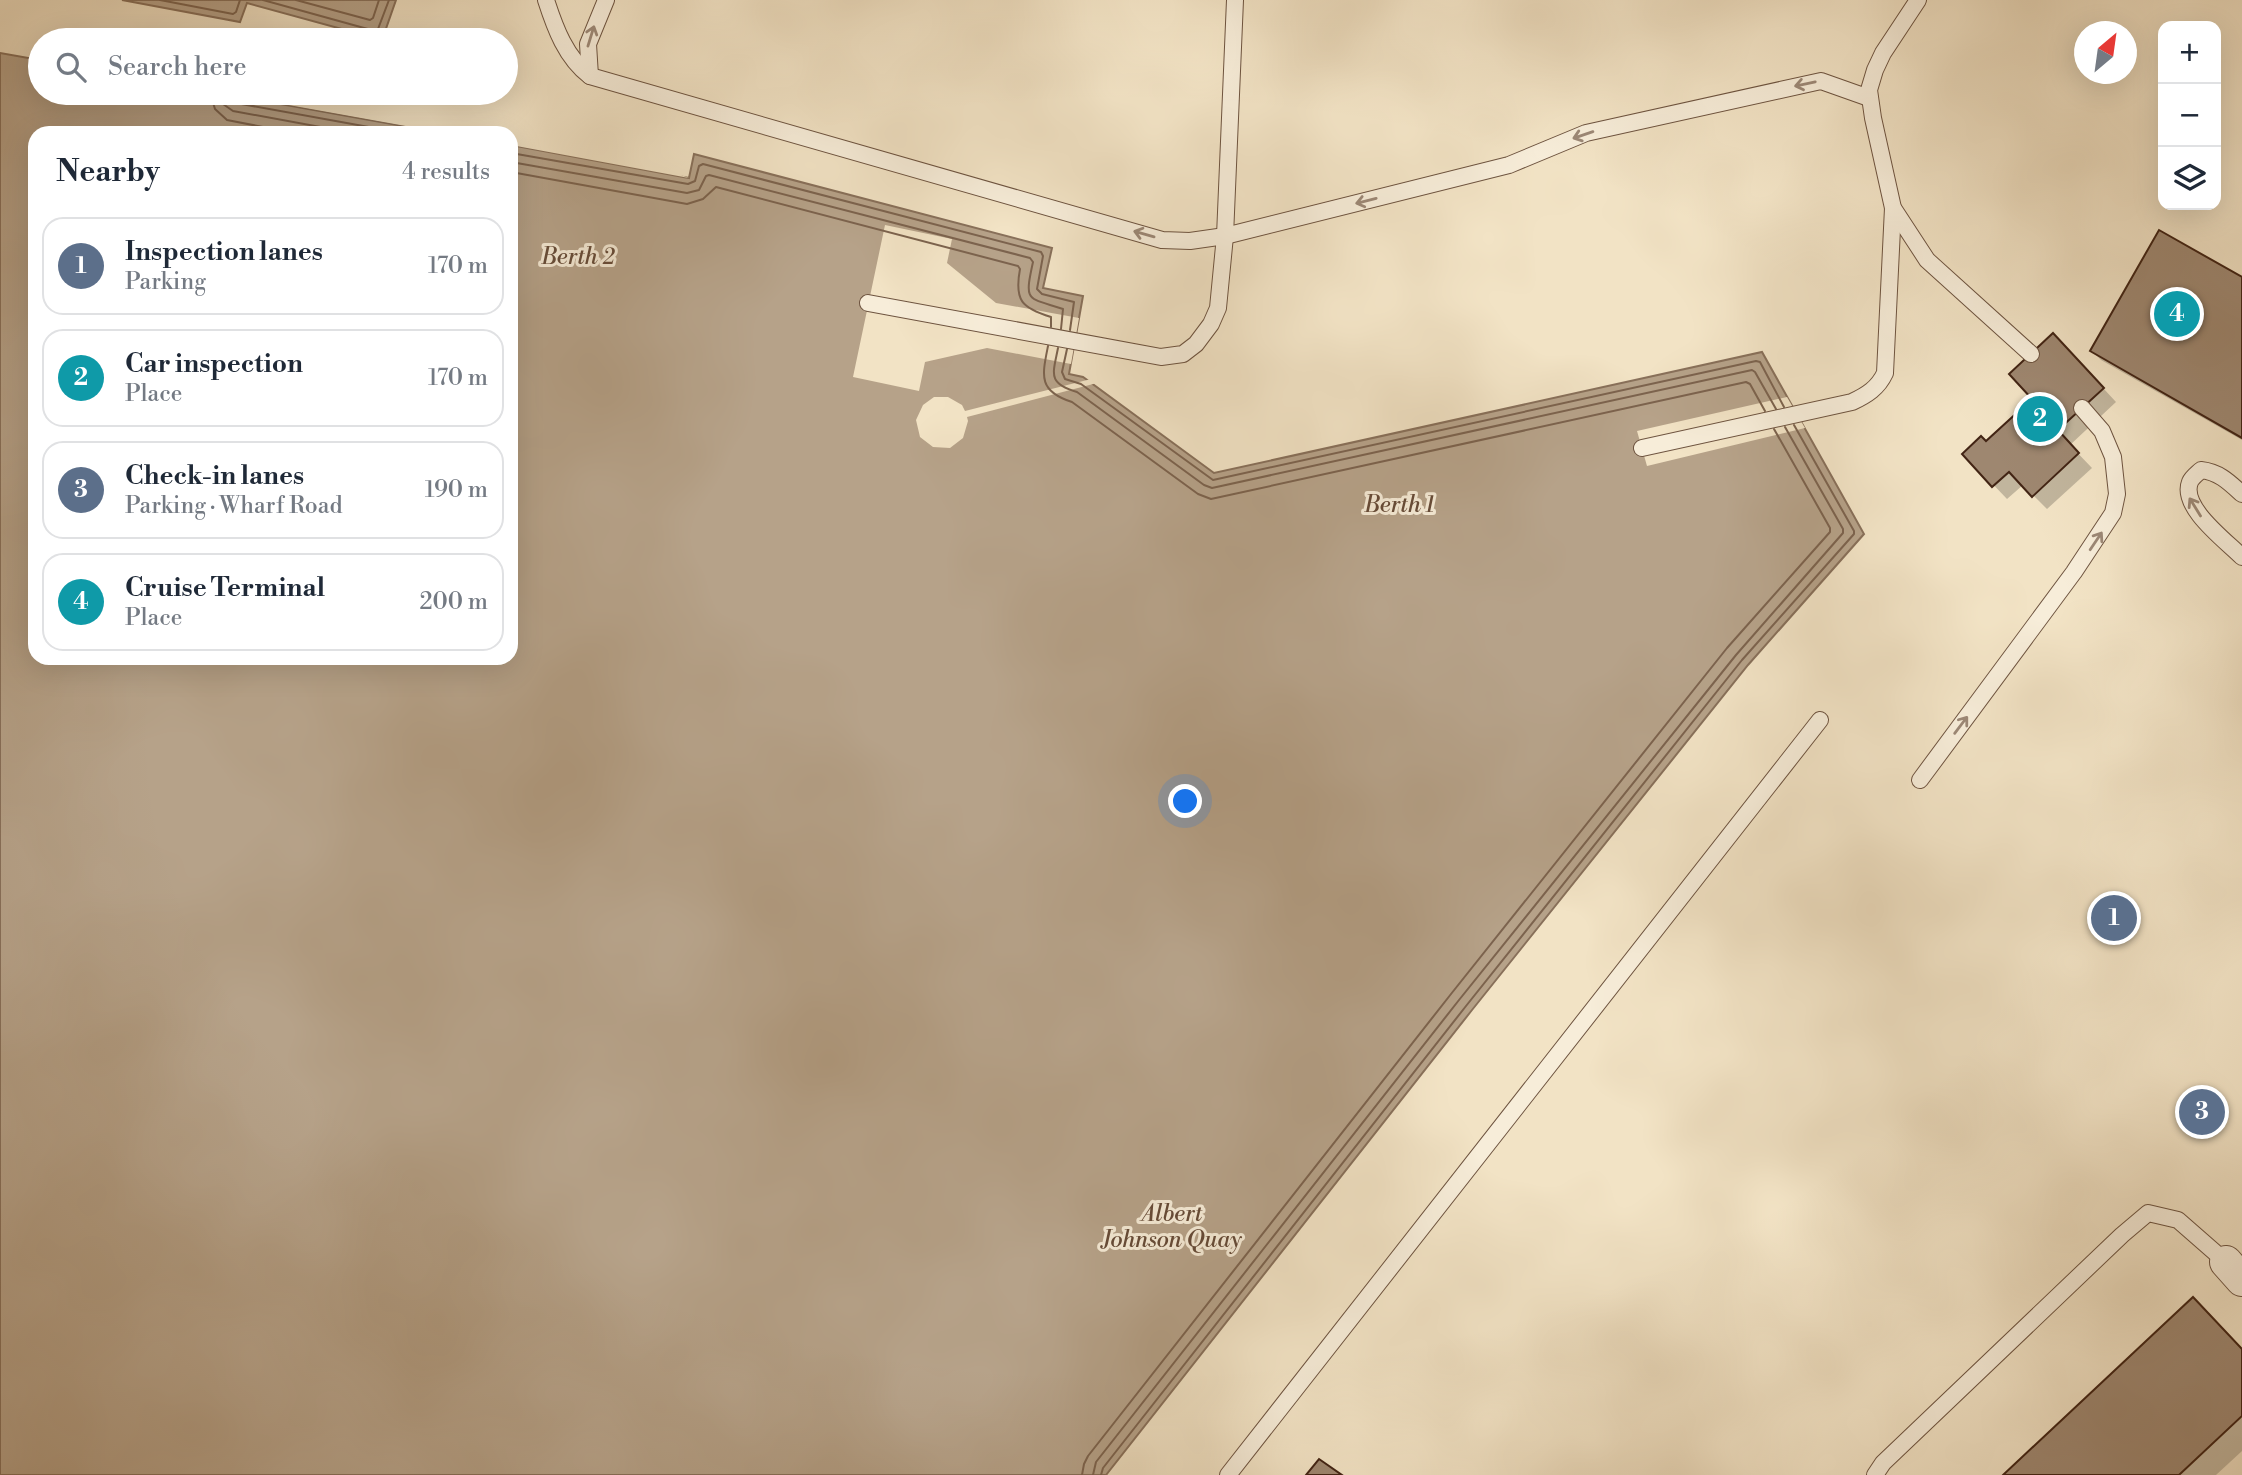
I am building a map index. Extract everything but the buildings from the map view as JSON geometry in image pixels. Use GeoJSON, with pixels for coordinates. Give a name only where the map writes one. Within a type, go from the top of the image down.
{"type":"FeatureCollection","features":[{"type":"Feature","properties":{"kind":"lane"},"geometry":{"type":"LineString","coordinates":[[546,0],[568,52],[577,66],[590,76],[1162,240],[1190,241],[1226,236],[1509,165],[1586,133],[1821,81],[1869,98]]}},
{"type":"Feature","properties":{"kind":"lane"},"geometry":{"type":"LineString","coordinates":[[590,76],[588,44],[607,0]]}},
{"type":"Feature","properties":{"kind":"lane"},"geometry":{"type":"LineString","coordinates":[[868,303],[1161,357],[1175,356],[1190,350],[1216,316],[1220,300],[1226,236],[1235,0]]}},
{"type":"Feature","properties":{"kind":"lane"},"geometry":{"type":"LineString","coordinates":[[1642,448],[1853,402],[1875,389],[1885,373],[1893,208],[1869,90],[1883,53],[1918,0]]}},
{"type":"Feature","properties":{"kind":"lane"},"geometry":{"type":"LineString","coordinates":[[1893,208],[1927,260],[2031,354]]}},
{"type":"Feature","properties":{"kind":"lane"},"geometry":{"type":"LineString","coordinates":[[1920,780],[2070,578],[2113,513],[2117,494],[2113,457],[2102,431],[2082,408]]}},
{"type":"Feature","properties":{"kind":"lane"},"geometry":{"type":"LineString","coordinates":[[2242,494],[2214,471],[2202,470],[2190,480],[2188,494],[2195,511],[2242,556]]}},
{"type":"Feature","properties":{"kind":"lane"},"geometry":{"type":"LineString","coordinates":[[1228,1475],[1820,720]]}},
{"type":"Feature","properties":{"kind":"lane"},"geometry":{"type":"LineString","coordinates":[[1875,1475],[1883,1463],[2148,1213],[2178,1220],[2234,1271]]}},
{"type":"Feature","properties":{"kind":"water"},"geometry":{"type":"Polygon","coordinates":[[[122,0],[396,0],[386,28],[338,28],[247,3],[240,22],[122,0]]]}},
{"type":"Feature","properties":{"kind":"water"},"geometry":{"type":"Polygon","coordinates":[[[0,53],[28,58],[28,105],[286,105],[403,126],[28,126],[28,665],[518,665],[518,146],[689,178],[694,154],[1052,248],[1043,288],[1083,296],[1069,374],[1083,377],[1214,473],[1762,352],[1864,534],[1748,665],[1106,1475],[0,1475],[0,53]]]}},
{"type":"Feature","properties":{"kind":"pier"},"geometry":{"type":"Polygon","coordinates":[[[289,105],[305,105],[420,126],[406,126],[289,105]]]}},
{"type":"Feature","properties":{"kind":"pier"},"geometry":{"type":"Polygon","coordinates":[[[518,143],[668,170],[689,178],[518,146],[518,143]]]}},
{"type":"Feature","properties":{"kind":"pier"},"geometry":{"type":"Polygon","coordinates":[[[885,225],[952,239],[947,263],[996,303],[1079,318],[1071,364],[987,348],[925,362],[919,391],[853,377],[885,225]]]}},
{"type":"Feature","properties":{"kind":"pier"},"geometry":{"type":"Polygon","coordinates":[[[1091,379],[1097,383],[967,417],[963,438],[950,448],[933,447],[920,437],[916,420],[923,405],[934,397],[948,397],[962,405],[965,411],[1091,379]]]}},
{"type":"Feature","properties":{"kind":"pier"},"geometry":{"type":"Polygon","coordinates":[[[1787,397],[1805,428],[1647,466],[1637,431],[1787,397]]]}},
{"type":"Feature","properties":{"kind":"place","name":"Cruise Terminal"},"geometry":{"type":"Point","coordinates":[2177,314]}},
{"type":"Feature","properties":{"kind":"place","name":"Car inspection"},"geometry":{"type":"Point","coordinates":[2040,419]}},
{"type":"Feature","properties":{"kind":"place","name":"Inspection lanes"},"geometry":{"type":"Point","coordinates":[2114,918]}},
{"type":"Feature","properties":{"kind":"place","name":"Check-in lanes"},"geometry":{"type":"Point","coordinates":[2202,1112]}},
{"type":"Feature","properties":{"kind":"water label","name":"Berth 2"},"geometry":{"type":"Point","coordinates":[578,257]}},
{"type":"Feature","properties":{"kind":"water label","name":"Berth 1"},"geometry":{"type":"Point","coordinates":[1399,505]}},
{"type":"Feature","properties":{"kind":"water label","name":"Albert Johnson Quay"},"geometry":{"type":"Point","coordinates":[1172,1227]}}]}
